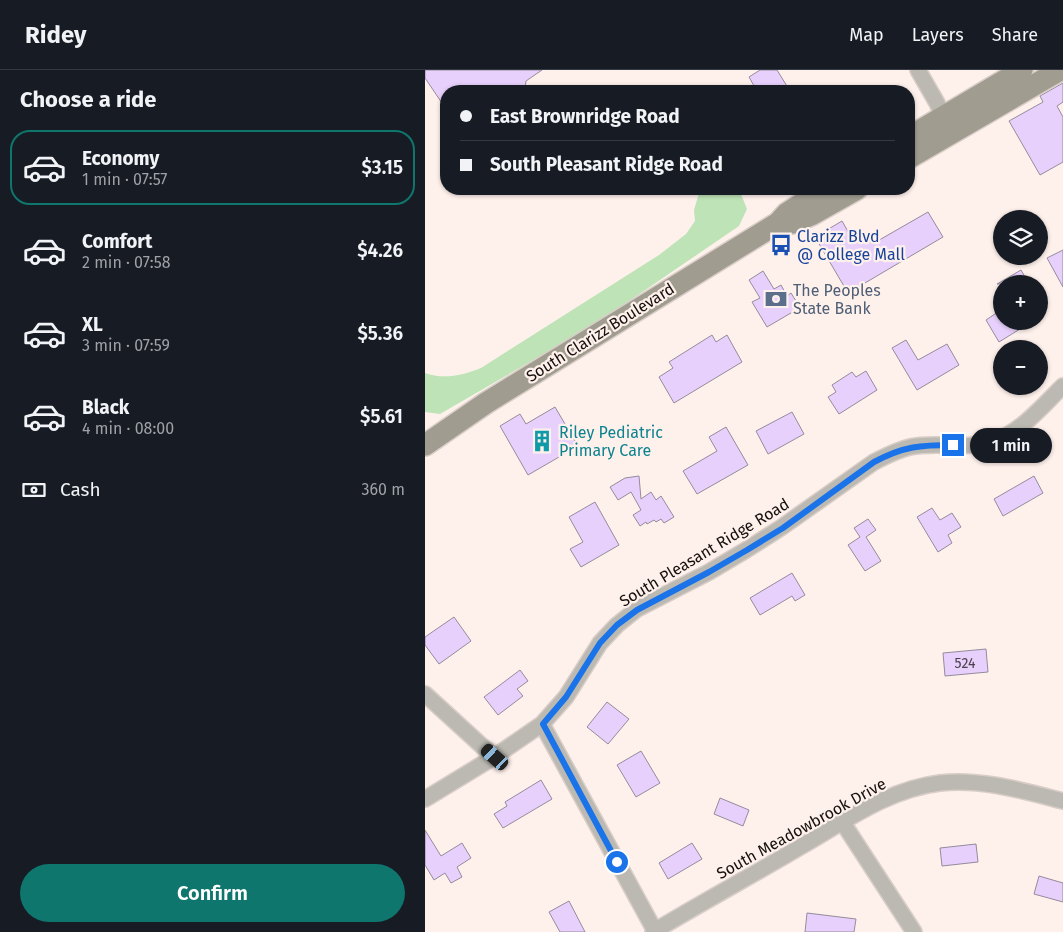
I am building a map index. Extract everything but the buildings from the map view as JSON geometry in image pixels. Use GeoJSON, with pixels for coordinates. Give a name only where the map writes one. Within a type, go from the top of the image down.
{"type":"FeatureCollection","features":[{"type":"Feature","properties":{"kind":"street"},"geometry":{"type":"LineString","coordinates":[[917,70],[947,125]]}},
{"type":"Feature","properties":{"kind":"street"},"geometry":{"type":"LineString","coordinates":[[915,153],[947,125],[1022,70]]}},
{"type":"Feature","properties":{"kind":"street"},"geometry":{"type":"LineString","coordinates":[[915,135],[947,125],[1060,70]]}},
{"type":"Feature","properties":{"kind":"street","name":"South Clarizz Boulevard"},"geometry":{"type":"LineString","coordinates":[[425,444],[486,403],[777,223],[794,207],[814,195]]}},
{"type":"Feature","properties":{"kind":"street","name":"South Clarizz Boulevard"},"geometry":{"type":"LineString","coordinates":[[777,223],[793,223],[846,195]]}},
{"type":"Feature","properties":{"kind":"street","name":"South Pleasant Ridge Road"},"geometry":{"type":"LineString","coordinates":[[425,799],[495,757],[543,724],[566,697],[600,643],[617,625],[637,610],[709,572],[783,528],[880,459],[911,447],[971,445],[990,442],[1003,437],[1023,424],[1063,386]]}},
{"type":"Feature","properties":{"kind":"street"},"geometry":{"type":"LineString","coordinates":[[425,694],[495,757]]}},
{"type":"Feature","properties":{"kind":"street"},"geometry":{"type":"LineString","coordinates":[[543,724],[654,931]]}},
{"type":"Feature","properties":{"kind":"street","name":"South Meadowbrook Drive"},"geometry":{"type":"LineString","coordinates":[[654,931],[873,805],[898,793],[941,782],[957,782],[998,786],[1063,801]]}},
{"type":"Feature","properties":{"kind":"street"},"geometry":{"type":"LineString","coordinates":[[843,823],[913,932]]}},
{"type":"Feature","properties":{"kind":"green space"},"geometry":{"type":"Polygon","coordinates":[[[698,195],[741,195],[747,209],[739,226],[597,323],[440,414],[425,412],[425,373],[453,376],[481,368],[659,255],[686,234],[695,221],[694,210],[698,195]]]}},
{"type":"Feature","properties":{"kind":"place","name":"Clarizz Blvd @ College Mall"},"geometry":{"type":"Point","coordinates":[781,245]}},
{"type":"Feature","properties":{"kind":"place","name":"The Peoples State Bank"},"geometry":{"type":"Point","coordinates":[776,299]}},
{"type":"Feature","properties":{"kind":"place","name":"Riley Pediatric Primary Care"},"geometry":{"type":"Point","coordinates":[542,441]}},
{"type":"Feature","properties":{"kind":"route"},"geometry":{"type":"LineString","coordinates":[[617,862],[543,724],[566,697],[600,643],[617,625],[637,610],[709,572],[783,528],[874,462],[911,447],[953,445]]}}]}
